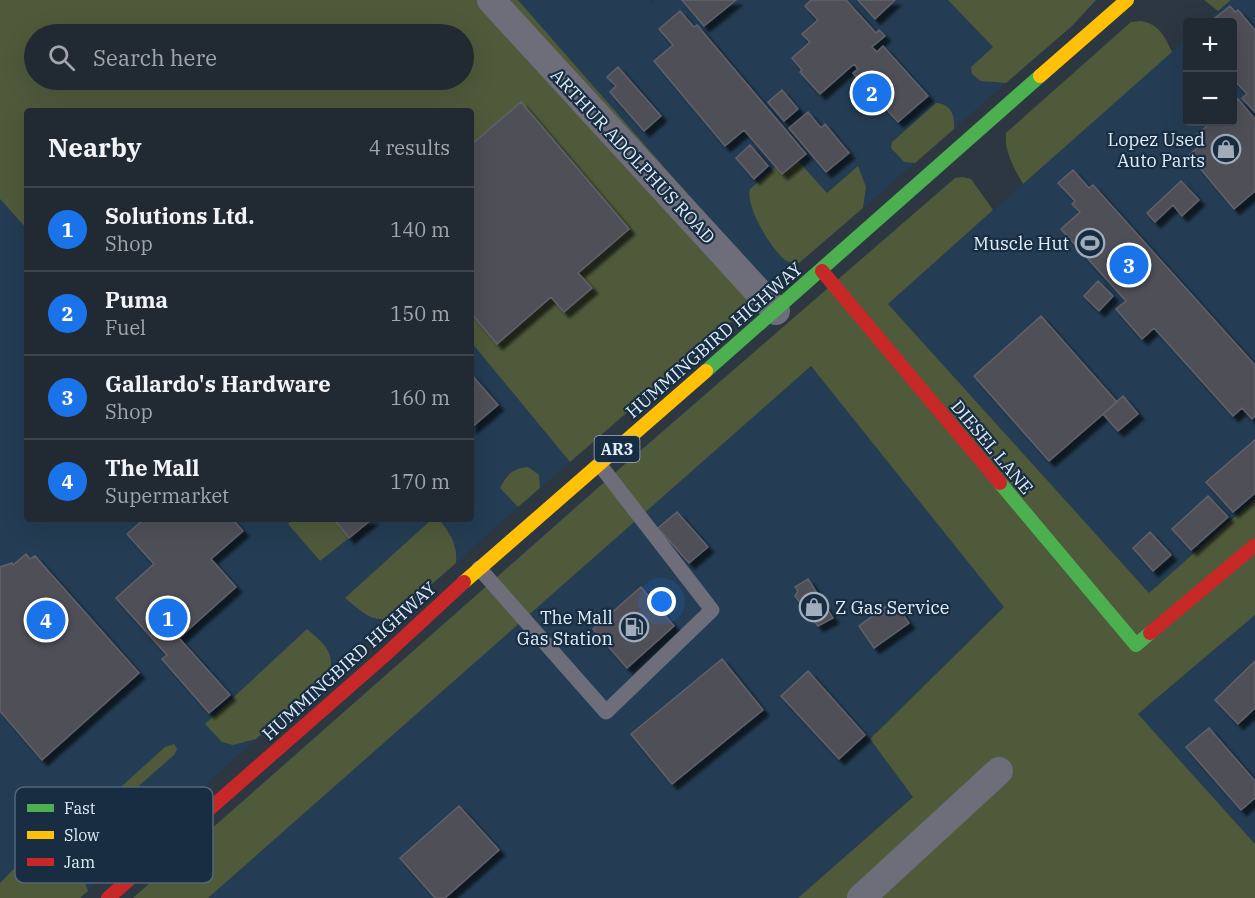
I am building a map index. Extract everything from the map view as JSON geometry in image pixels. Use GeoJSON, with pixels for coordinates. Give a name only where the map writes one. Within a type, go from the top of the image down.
{"type":"FeatureCollection","features":[{"type":"Feature","properties":{"kind":"main road","name":"HUMMINGBIRD HIGHWAY"},"geometry":{"type":"LineString","coordinates":[[213,806],[384,656],[479,568],[822,272],[1113,5]]}},
{"type":"Feature","properties":{"kind":"main road","name":"DIESEL LANE"},"geometry":{"type":"LineString","coordinates":[[822,272],[1136,645],[1255,546]]}},
{"type":"Feature","properties":{"kind":"main road","name":"HUMMINGBIRD HIGHWAY"},"geometry":{"type":"LineString","coordinates":[[108,898],[125,883]]}},
{"type":"Feature","properties":{"kind":"street","name":"ARTHUR ADOLPHUS ROAD"},"geometry":{"type":"LineString","coordinates":[[491,0],[776,311]]}},
{"type":"Feature","properties":{"kind":"street"},"geometry":{"type":"LineString","coordinates":[[861,898],[999,771]]}},
{"type":"Feature","properties":{"kind":"lane"},"geometry":{"type":"LineString","coordinates":[[479,568],[606,712],[712,610],[600,465]]}},
{"type":"Feature","properties":{"kind":"shaded area"},"geometry":{"type":"Polygon","coordinates":[[[518,0],[650,0],[652,3],[656,0],[948,0],[993,47],[971,67],[993,83],[1006,83],[954,129],[954,119],[944,103],[935,103],[892,142],[891,148],[895,154],[904,162],[915,163],[863,208],[866,187],[857,166],[827,193],[791,154],[749,193],[766,236],[775,250],[787,262],[799,263],[770,288],[518,0]]]}},
{"type":"Feature","properties":{"kind":"shaded area"},"geometry":{"type":"Polygon","coordinates":[[[1231,0],[1255,0],[1255,499],[1149,593],[888,304],[1183,42],[1183,126],[1237,126],[1237,18],[1210,18],[1231,0]]]}},
{"type":"Feature","properties":{"kind":"shaded area"},"geometry":{"type":"Polygon","coordinates":[[[0,199],[24,226],[24,522],[290,522],[288,524],[349,538],[336,522],[429,522],[346,597],[368,616],[382,621],[394,617],[330,674],[333,662],[243,743],[256,739],[203,787],[15,787],[15,868],[0,883],[0,199]]]}},
{"type":"Feature","properties":{"kind":"shaded area"},"geometry":{"type":"Polygon","coordinates":[[[474,346],[570,462],[540,488],[539,475],[514,469],[505,477],[500,488],[518,507],[456,563],[457,550],[449,531],[442,522],[474,522],[474,346]]]}},
{"type":"Feature","properties":{"kind":"shaded area"},"geometry":{"type":"Polygon","coordinates":[[[811,366],[1004,607],[870,739],[913,796],[798,898],[208,898],[811,366]]]}},
{"type":"Feature","properties":{"kind":"shaded area"},"geometry":{"type":"Polygon","coordinates":[[[1255,615],[1255,844],[1138,714],[1255,615]]]}},
{"type":"Feature","properties":{"kind":"shaded area"},"geometry":{"type":"Polygon","coordinates":[[[86,883],[97,883],[88,891],[86,883]]]}},
{"type":"Feature","properties":{"kind":"green space"},"geometry":{"type":"Polygon","coordinates":[[[0,0],[518,0],[770,288],[570,462],[474,346],[474,108],[24,108],[24,226],[0,199],[0,0]]]}},
{"type":"Feature","properties":{"kind":"green space"},"geometry":{"type":"Polygon","coordinates":[[[948,0],[1096,0],[1072,26],[1006,83],[981,81],[972,74],[971,67],[993,47],[948,0]]]}},
{"type":"Feature","properties":{"kind":"green space"},"geometry":{"type":"Polygon","coordinates":[[[1204,0],[1231,0],[1218,11],[1204,0]]]}},
{"type":"Feature","properties":{"kind":"green space"},"geometry":{"type":"Polygon","coordinates":[[[1140,21],[1156,27],[1172,52],[1023,184],[1008,153],[1006,133],[1131,22],[1140,21]]]}},
{"type":"Feature","properties":{"kind":"green space"},"geometry":{"type":"Polygon","coordinates":[[[936,103],[949,108],[954,119],[954,129],[915,163],[904,162],[891,148],[892,142],[936,103]]]}},
{"type":"Feature","properties":{"kind":"green space"},"geometry":{"type":"Polygon","coordinates":[[[791,153],[827,193],[858,166],[866,187],[863,208],[799,263],[787,261],[773,247],[760,227],[749,196],[750,189],[791,153]]]}},
{"type":"Feature","properties":{"kind":"green space"},"geometry":{"type":"Polygon","coordinates":[[[955,178],[971,179],[993,210],[888,304],[1149,593],[1255,499],[1255,615],[1138,714],[1255,844],[1255,898],[798,898],[913,797],[870,739],[1004,607],[811,366],[208,898],[133,898],[150,883],[213,883],[213,827],[617,471],[955,178]]]}},
{"type":"Feature","properties":{"kind":"green space"},"geometry":{"type":"Polygon","coordinates":[[[528,467],[539,475],[540,488],[518,507],[500,488],[511,473],[528,467]]]}},
{"type":"Feature","properties":{"kind":"green space"},"geometry":{"type":"Polygon","coordinates":[[[290,522],[336,522],[349,538],[320,561],[288,524],[290,522]]]}},
{"type":"Feature","properties":{"kind":"green space"},"geometry":{"type":"Polygon","coordinates":[[[429,522],[441,522],[450,534],[456,550],[456,563],[394,617],[373,618],[345,598],[429,522]]]}},
{"type":"Feature","properties":{"kind":"green space"},"geometry":{"type":"Polygon","coordinates":[[[307,629],[323,643],[329,653],[330,674],[256,739],[233,745],[222,742],[205,724],[307,629]]]}},
{"type":"Feature","properties":{"kind":"green space"},"geometry":{"type":"Polygon","coordinates":[[[174,744],[177,749],[174,755],[138,787],[121,787],[122,786],[165,747],[174,744]]]}},
{"type":"Feature","properties":{"kind":"green space"},"geometry":{"type":"Polygon","coordinates":[[[15,868],[15,883],[85,883],[88,891],[80,898],[0,898],[0,883],[15,868]]]}},
{"type":"Feature","properties":{"kind":"building"},"geometry":{"type":"Polygon","coordinates":[[[682,0],[736,0],[704,26],[682,0]]]}},
{"type":"Feature","properties":{"kind":"building"},"geometry":{"type":"Polygon","coordinates":[[[811,0],[846,0],[876,33],[879,30],[885,36],[872,47],[877,52],[883,46],[928,96],[898,122],[853,73],[858,69],[854,64],[820,94],[800,72],[802,70],[792,58],[810,42],[802,34],[818,20],[805,6],[811,0]]]}},
{"type":"Feature","properties":{"kind":"building"},"geometry":{"type":"Polygon","coordinates":[[[858,0],[895,0],[875,19],[858,0]]]}},
{"type":"Feature","properties":{"kind":"building"},"geometry":{"type":"Polygon","coordinates":[[[1230,6],[1235,12],[1238,10],[1255,30],[1255,112],[1242,98],[1247,94],[1237,83],[1237,18],[1215,18],[1230,6]]]}},
{"type":"Feature","properties":{"kind":"building"},"geometry":{"type":"Polygon","coordinates":[[[680,11],[694,27],[697,25],[806,154],[782,174],[744,130],[725,146],[654,61],[673,45],[659,29],[680,11]]]}},
{"type":"Feature","properties":{"kind":"building"},"geometry":{"type":"Polygon","coordinates":[[[618,67],[661,116],[644,131],[610,92],[616,86],[607,77],[618,67]]]}},
{"type":"Feature","properties":{"kind":"building"},"geometry":{"type":"Polygon","coordinates":[[[782,90],[798,109],[784,121],[768,102],[782,90]]]}},
{"type":"Feature","properties":{"kind":"building","name":"Lopez Used Auto Parts"},"geometry":{"type":"Polygon","coordinates":[[[1237,100],[1255,119],[1255,191],[1234,209],[1189,155],[1203,143],[1196,135],[1207,126],[1237,126],[1237,100]]]}},
{"type":"Feature","properties":{"kind":"building"},"geometry":{"type":"Polygon","coordinates":[[[521,102],[629,229],[578,273],[592,288],[564,312],[551,297],[497,344],[474,317],[474,142],[521,102]]]}},
{"type":"Feature","properties":{"kind":"building"},"geometry":{"type":"Polygon","coordinates":[[[808,112],[821,128],[825,124],[849,153],[826,172],[789,128],[808,112]]]}},
{"type":"Feature","properties":{"kind":"building"},"geometry":{"type":"Polygon","coordinates":[[[750,145],[768,166],[754,179],[736,158],[750,145]]]}},
{"type":"Feature","properties":{"kind":"building"},"geometry":{"type":"Polygon","coordinates":[[[1073,170],[1089,188],[1093,185],[1255,365],[1255,416],[1252,419],[1242,408],[1233,416],[1154,328],[1142,339],[1116,309],[1126,301],[1061,229],[1080,212],[1072,204],[1075,201],[1058,183],[1073,170]]]}},
{"type":"Feature","properties":{"kind":"building"},"geometry":{"type":"Polygon","coordinates":[[[1181,181],[1199,200],[1182,216],[1173,205],[1155,222],[1147,213],[1181,181]]]}},
{"type":"Feature","properties":{"kind":"building"},"geometry":{"type":"Polygon","coordinates":[[[1098,281],[1113,296],[1099,311],[1084,296],[1098,281]]]}},
{"type":"Feature","properties":{"kind":"building"},"geometry":{"type":"Polygon","coordinates":[[[1041,316],[1117,402],[1049,461],[974,376],[1041,316]]]}},
{"type":"Feature","properties":{"kind":"building"},"geometry":{"type":"Polygon","coordinates":[[[474,377],[498,405],[474,425],[474,377]]]}},
{"type":"Feature","properties":{"kind":"building"},"geometry":{"type":"Polygon","coordinates":[[[1123,396],[1138,414],[1118,431],[1103,414],[1123,396]]]}},
{"type":"Feature","properties":{"kind":"building"},"geometry":{"type":"Polygon","coordinates":[[[1255,440],[1255,493],[1233,512],[1206,482],[1255,440]]]}},
{"type":"Feature","properties":{"kind":"building"},"geometry":{"type":"Polygon","coordinates":[[[1208,496],[1228,517],[1191,550],[1172,529],[1208,496]]]}},
{"type":"Feature","properties":{"kind":"building"},"geometry":{"type":"Polygon","coordinates":[[[677,512],[708,547],[689,563],[658,528],[677,512]]]}},
{"type":"Feature","properties":{"kind":"building"},"geometry":{"type":"Polygon","coordinates":[[[141,522],[235,522],[243,531],[211,559],[236,587],[179,638],[230,695],[209,713],[162,659],[167,655],[116,598],[154,564],[127,534],[141,522]]]}},
{"type":"Feature","properties":{"kind":"building"},"geometry":{"type":"Polygon","coordinates":[[[336,522],[368,522],[349,538],[336,522]]]}},
{"type":"Feature","properties":{"kind":"building"},"geometry":{"type":"Polygon","coordinates":[[[1150,532],[1171,555],[1153,571],[1133,548],[1150,532]]]}},
{"type":"Feature","properties":{"kind":"building"},"geometry":{"type":"Polygon","coordinates":[[[26,554],[30,559],[35,556],[139,673],[42,760],[0,711],[0,567],[12,563],[13,565],[26,554]]]}},
{"type":"Feature","properties":{"kind":"building","name":"Z Gas Service"},"geometry":{"type":"Polygon","coordinates":[[[808,579],[833,618],[818,626],[795,596],[798,591],[795,587],[808,579]]]}},
{"type":"Feature","properties":{"kind":"building","name":"The Mall Gas Station"},"geometry":{"type":"Polygon","coordinates":[[[641,587],[674,626],[627,668],[593,629],[641,587]]]}},
{"type":"Feature","properties":{"kind":"building"},"geometry":{"type":"Polygon","coordinates":[[[893,601],[909,623],[874,648],[859,626],[893,601]]]}},
{"type":"Feature","properties":{"kind":"building"},"geometry":{"type":"Polygon","coordinates":[[[722,659],[763,710],[672,784],[631,734],[722,659]]]}},
{"type":"Feature","properties":{"kind":"building"},"geometry":{"type":"Polygon","coordinates":[[[1255,661],[1255,708],[1238,724],[1215,700],[1255,661]]]}},
{"type":"Feature","properties":{"kind":"building"},"geometry":{"type":"Polygon","coordinates":[[[808,671],[865,735],[839,759],[781,696],[808,671]]]}},
{"type":"Feature","properties":{"kind":"building"},"geometry":{"type":"Polygon","coordinates":[[[1209,728],[1255,781],[1255,798],[1241,810],[1186,747],[1209,728]]]}},
{"type":"Feature","properties":{"kind":"building"},"geometry":{"type":"Polygon","coordinates":[[[459,806],[499,850],[445,898],[435,898],[400,858],[459,806]]]}},
{"type":"Feature","properties":{"kind":"traffic: fast"},"geometry":{"type":"LineString","coordinates":[[706,371],[1040,76]]}},
{"type":"Feature","properties":{"kind":"traffic: fast"},"geometry":{"type":"LineString","coordinates":[[1000,483],[1136,645],[1150,633]]}},
{"type":"Feature","properties":{"kind":"traffic: slow"},"geometry":{"type":"LineString","coordinates":[[1040,76],[1127,0]]}},
{"type":"Feature","properties":{"kind":"traffic: slow"},"geometry":{"type":"LineString","coordinates":[[464,582],[706,371]]}},
{"type":"Feature","properties":{"kind":"traffic: jam"},"geometry":{"type":"LineString","coordinates":[[822,271],[1000,483]]}},
{"type":"Feature","properties":{"kind":"traffic: jam"},"geometry":{"type":"LineString","coordinates":[[1150,633],[1255,545]]}},
{"type":"Feature","properties":{"kind":"traffic: jam"},"geometry":{"type":"LineString","coordinates":[[213,806],[384,656],[464,582]]}},
{"type":"Feature","properties":{"kind":"traffic: jam"},"geometry":{"type":"LineString","coordinates":[[108,898],[125,883]]}},
{"type":"Feature","properties":{"kind":"place","name":"Puma"},"geometry":{"type":"Point","coordinates":[872,93]}},
{"type":"Feature","properties":{"kind":"place","name":"Lopez Used Auto Parts"},"geometry":{"type":"Point","coordinates":[1226,149]}},
{"type":"Feature","properties":{"kind":"place","name":"Muscle Hut"},"geometry":{"type":"Point","coordinates":[1090,243]}},
{"type":"Feature","properties":{"kind":"place","name":"Gallardo's Hardware"},"geometry":{"type":"Point","coordinates":[1129,265]}},
{"type":"Feature","properties":{"kind":"place","name":"Z Gas Service"},"geometry":{"type":"Point","coordinates":[814,607]}},
{"type":"Feature","properties":{"kind":"place","name":"Solutions Ltd."},"geometry":{"type":"Point","coordinates":[168,618]}},
{"type":"Feature","properties":{"kind":"place","name":"The Mall"},"geometry":{"type":"Point","coordinates":[46,620]}},
{"type":"Feature","properties":{"kind":"place","name":"The Mall Gas Station"},"geometry":{"type":"Point","coordinates":[634,627]}}]}
